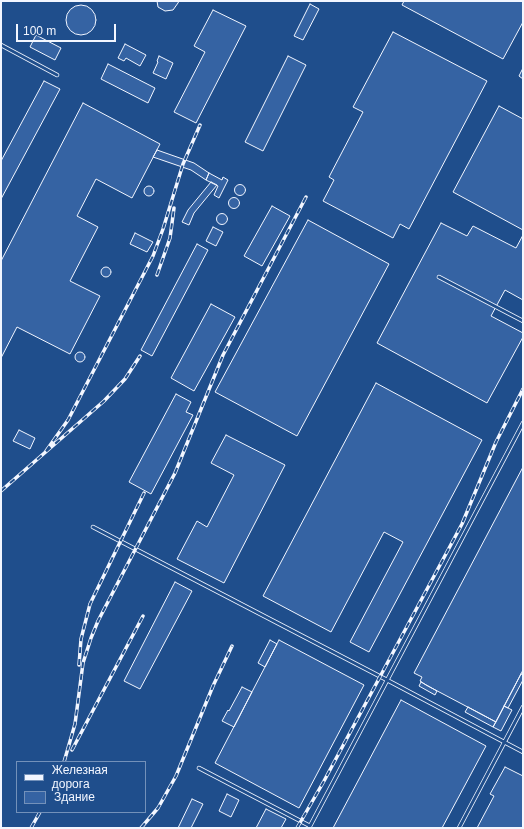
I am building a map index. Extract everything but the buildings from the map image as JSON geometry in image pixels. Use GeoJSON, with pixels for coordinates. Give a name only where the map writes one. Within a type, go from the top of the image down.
{"type":"FeatureCollection","features":[{"type":"Feature","properties":{"kind":"lane"},"geometry":{"type":"LineString","coordinates":[[1,45],[58,75]]}},
{"type":"Feature","properties":{"kind":"lane"},"geometry":{"type":"LineString","coordinates":[[439,277],[523,321]]}},
{"type":"Feature","properties":{"kind":"lane"},"geometry":{"type":"LineString","coordinates":[[199,768],[309,827],[523,423]]}},
{"type":"Feature","properties":{"kind":"lane"},"geometry":{"type":"LineString","coordinates":[[93,527],[523,752]]}},
{"type":"Feature","properties":{"kind":"lane"},"geometry":{"type":"LineString","coordinates":[[459,828],[523,707]]}},
{"type":"Feature","properties":{"kind":"railway"},"geometry":{"type":"LineString","coordinates":[[46,451],[68,420],[153,256],[183,164],[200,125]]}},
{"type":"Feature","properties":{"kind":"railway"},"geometry":{"type":"LineString","coordinates":[[64,761],[75,724],[83,663],[98,621],[175,473],[223,355],[306,197]]}},
{"type":"Feature","properties":{"kind":"railway"},"geometry":{"type":"LineString","coordinates":[[157,275],[170,238],[174,208]]}},
{"type":"Feature","properties":{"kind":"railway"},"geometry":{"type":"LineString","coordinates":[[1,491],[104,401],[125,379],[140,356]]}},
{"type":"Feature","properties":{"kind":"railway"},"geometry":{"type":"LineString","coordinates":[[297,828],[324,781],[462,524],[496,442],[523,389]]}},
{"type":"Feature","properties":{"kind":"railway"},"geometry":{"type":"LineString","coordinates":[[79,665],[81,639],[90,604],[144,493]]}},
{"type":"Feature","properties":{"kind":"railway"},"geometry":{"type":"LineString","coordinates":[[72,750],[143,616]]}},
{"type":"Feature","properties":{"kind":"railway"},"geometry":{"type":"LineString","coordinates":[[141,828],[158,808],[176,776],[213,686],[232,646]]}},
{"type":"Feature","properties":{"kind":"railway"},"geometry":{"type":"LineString","coordinates":[[31,828],[39,813]]}}]}
